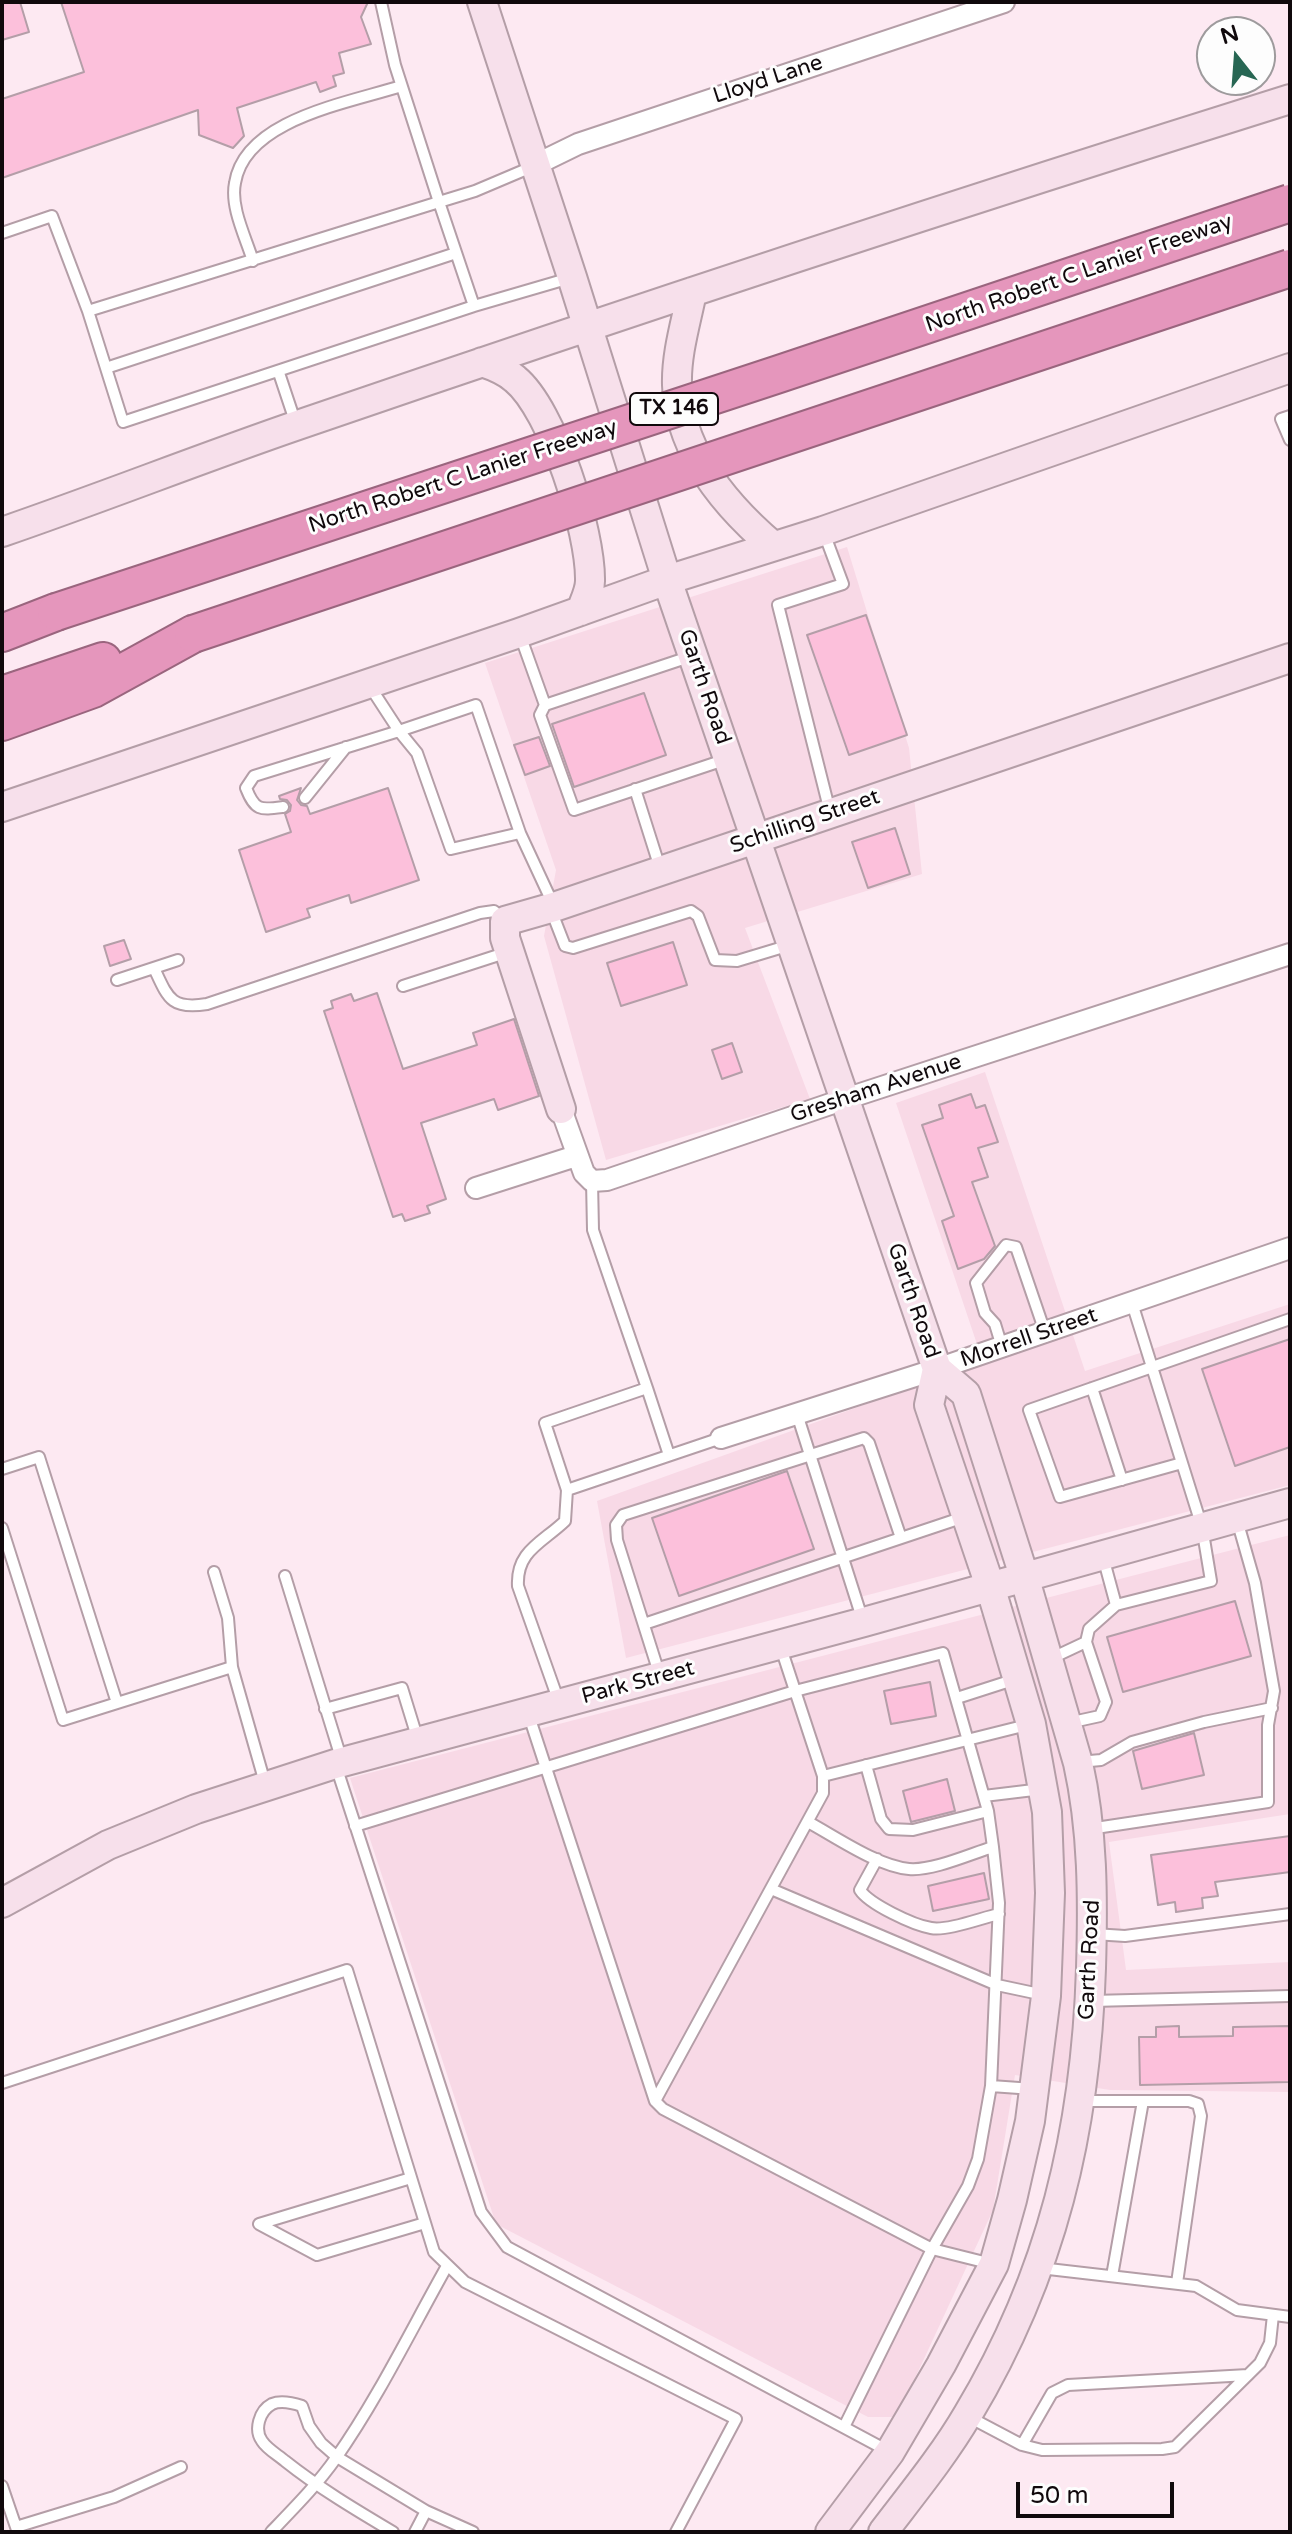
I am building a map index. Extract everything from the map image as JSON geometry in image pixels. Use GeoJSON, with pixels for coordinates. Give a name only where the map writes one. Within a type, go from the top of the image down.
{"type":"FeatureCollection","features":[{"type":"Feature","properties":{"kind":"highway","name":"North Robert C Lanier Freeway"},"geometry":{"type":"LineString","coordinates":[[2,633],[56,612],[1290,203]]}},
{"type":"Feature","properties":{"kind":"highway","name":"TX 146"},"geometry":{"type":"LineString","coordinates":[[2,695],[1290,268]]}},
{"type":"Feature","properties":{"kind":"highway"},"geometry":{"type":"LineString","coordinates":[[2,626],[56,612]]}},
{"type":"Feature","properties":{"kind":"highway"},"geometry":{"type":"LineString","coordinates":[[2,722],[93,689],[193,634]]}},
{"type":"Feature","properties":{"kind":"main road","name":"Garth Road"},"geometry":{"type":"LineString","coordinates":[[482,2],[667,580],[937,1369],[966,1394],[1024,1576],[1078,1763],[1094,1890],[1090,2002],[1080,2101],[1063,2189],[1039,2267],[1002,2354],[967,2416],[883,2532]]}},
{"type":"Feature","properties":{"kind":"main road"},"geometry":{"type":"LineString","coordinates":[[2,532],[297,425],[587,326],[952,205],[1290,99]]}},
{"type":"Feature","properties":{"kind":"main road"},"geometry":{"type":"LineString","coordinates":[[692,292],[678,361],[677,386],[683,420],[696,457],[717,489],[742,520],[773,546]]}},
{"type":"Feature","properties":{"kind":"main road"},"geometry":{"type":"LineString","coordinates":[[482,362],[500,368],[517,380],[550,431],[574,494],[586,545],[590,583],[581,611]]}},
{"type":"Feature","properties":{"kind":"main road"},"geometry":{"type":"LineString","coordinates":[[2,807],[667,580],[823,531],[1290,368]]}},
{"type":"Feature","properties":{"kind":"main road","name":"Schilling Street"},"geometry":{"type":"LineString","coordinates":[[505,921],[552,908],[1290,658]]}},
{"type":"Feature","properties":{"kind":"main road"},"geometry":{"type":"LineString","coordinates":[[505,921],[505,938],[561,1109]]}},
{"type":"Feature","properties":{"kind":"main road","name":"Garth Road"},"geometry":{"type":"LineString","coordinates":[[830,2532],[890,2452],[941,2365],[994,2264],[1030,2121],[1046,1996],[1050,1893],[1043,1788],[1031,1724],[1018,1679],[929,1405],[937,1369]]}},
{"type":"Feature","properties":{"kind":"main road","name":"Park Street"},"geometry":{"type":"LineString","coordinates":[[2,1903],[108,1845],[196,1809],[338,1763],[780,1645],[1290,1503]]}},
{"type":"Feature","properties":{"kind":"main road"},"geometry":{"type":"LineString","coordinates":[[1046,1996],[1090,2002]]}},
{"type":"Feature","properties":{"kind":"main road"},"geometry":{"type":"LineString","coordinates":[[994,2264],[1039,2267]]}},
{"type":"Feature","properties":{"kind":"street","name":"Lloyd Lane"},"geometry":{"type":"LineString","coordinates":[[535,165],[578,144],[1004,2]]}},
{"type":"Feature","properties":{"kind":"street","name":"Gresham Avenue"},"geometry":{"type":"LineString","coordinates":[[592,1181],[607,1180],[1290,954]]}},
{"type":"Feature","properties":{"kind":"street"},"geometry":{"type":"LineString","coordinates":[[561,1109],[576,1156],[584,1173],[592,1181]]}},
{"type":"Feature","properties":{"kind":"street"},"geometry":{"type":"LineString","coordinates":[[476,1188],[576,1156]]}},
{"type":"Feature","properties":{"kind":"street","name":"Morrell Street"},"geometry":{"type":"LineString","coordinates":[[721,1438],[937,1369],[1290,1248]]}},
{"type":"Feature","properties":{"kind":"lane"},"geometry":{"type":"LineString","coordinates":[[381,2],[401,86],[474,306]]}},
{"type":"Feature","properties":{"kind":"lane"},"geometry":{"type":"LineString","coordinates":[[253,261],[235,200],[235,182],[245,157],[265,135],[288,122],[401,86]]}},
{"type":"Feature","properties":{"kind":"lane"},"geometry":{"type":"LineString","coordinates":[[88,311],[475,191],[535,165]]}},
{"type":"Feature","properties":{"kind":"lane"},"geometry":{"type":"LineString","coordinates":[[2,233],[52,216],[88,311],[123,422],[279,373],[474,306],[572,277]]}},
{"type":"Feature","properties":{"kind":"lane"},"geometry":{"type":"LineString","coordinates":[[106,368],[456,253]]}},
{"type":"Feature","properties":{"kind":"lane"},"geometry":{"type":"LineString","coordinates":[[279,373],[297,425]]}},
{"type":"Feature","properties":{"kind":"lane"},"geometry":{"type":"LineString","coordinates":[[1290,416],[1281,419],[1290,440]]}},
{"type":"Feature","properties":{"kind":"lane"},"geometry":{"type":"LineString","coordinates":[[823,531],[843,584],[778,605],[831,814]]}},
{"type":"Feature","properties":{"kind":"lane"},"geometry":{"type":"LineString","coordinates":[[519,633],[545,705]]}},
{"type":"Feature","properties":{"kind":"lane"},"geometry":{"type":"LineString","coordinates":[[694,655],[545,705],[540,715],[574,810],[729,759]]}},
{"type":"Feature","properties":{"kind":"lane"},"geometry":{"type":"LineString","coordinates":[[367,682],[417,753],[451,849],[520,833]]}},
{"type":"Feature","properties":{"kind":"lane"},"geometry":{"type":"LineString","coordinates":[[283,807],[262,810],[254,805],[246,788],[254,776],[476,705],[520,833],[552,908],[560,940],[565,946],[573,948],[691,911],[698,916],[715,960],[737,961],[792,944]]}},
{"type":"Feature","properties":{"kind":"lane"},"geometry":{"type":"LineString","coordinates":[[305,798],[347,747]]}},
{"type":"Feature","properties":{"kind":"lane"},"geometry":{"type":"LineString","coordinates":[[635,789],[661,870]]}},
{"type":"Feature","properties":{"kind":"lane"},"geometry":{"type":"LineString","coordinates":[[154,968],[173,1002],[187,1008],[480,913],[494,911],[505,921]]}},
{"type":"Feature","properties":{"kind":"lane"},"geometry":{"type":"LineString","coordinates":[[403,986],[509,951]]}},
{"type":"Feature","properties":{"kind":"lane"},"geometry":{"type":"LineString","coordinates":[[117,980],[178,960]]}},
{"type":"Feature","properties":{"kind":"lane"},"geometry":{"type":"LineString","coordinates":[[592,1181],[593,1230],[669,1455]]}},
{"type":"Feature","properties":{"kind":"lane"},"geometry":{"type":"LineString","coordinates":[[1002,1347],[995,1324],[985,1313],[976,1283],[1006,1245],[1016,1247],[1045,1332]]}},
{"type":"Feature","properties":{"kind":"lane"},"geometry":{"type":"LineString","coordinates":[[1066,1724],[1100,1716],[1106,1702],[1086,1642],[1089,1629],[1116,1605],[1211,1581],[1202,1527],[1132,1303]]}},
{"type":"Feature","properties":{"kind":"lane"},"geometry":{"type":"LineString","coordinates":[[1182,1463],[1060,1497],[1029,1410],[1290,1319]]}},
{"type":"Feature","properties":{"kind":"lane"},"geometry":{"type":"LineString","coordinates":[[559,1704],[518,1586],[517,1570],[523,1558],[565,1521],[567,1490],[545,1423],[647,1388]]}},
{"type":"Feature","properties":{"kind":"lane"},"geometry":{"type":"LineString","coordinates":[[1092,1388],[1122,1480]]}},
{"type":"Feature","properties":{"kind":"lane"},"geometry":{"type":"LineString","coordinates":[[797,1414],[864,1622]]}},
{"type":"Feature","properties":{"kind":"lane"},"geometry":{"type":"LineString","coordinates":[[567,1490],[721,1438]]}},
{"type":"Feature","properties":{"kind":"lane"},"geometry":{"type":"LineString","coordinates":[[661,1677],[617,1540],[616,1525],[623,1515],[864,1438],[869,1443],[901,1538]]}},
{"type":"Feature","properties":{"kind":"lane"},"geometry":{"type":"LineString","coordinates":[[2,1469],[39,1457],[117,1703]]}},
{"type":"Feature","properties":{"kind":"lane"},"geometry":{"type":"LineString","coordinates":[[644,1624],[966,1516]]}},
{"type":"Feature","properties":{"kind":"lane"},"geometry":{"type":"LineString","coordinates":[[1087,1829],[1268,1802],[1268,1725],[1274,1691],[1255,1583],[1236,1518]]}},
{"type":"Feature","properties":{"kind":"lane"},"geometry":{"type":"LineString","coordinates":[[2,1528],[63,1720],[232,1667]]}},
{"type":"Feature","properties":{"kind":"lane"},"geometry":{"type":"LineString","coordinates":[[1103,1554],[1116,1605]]}},
{"type":"Feature","properties":{"kind":"lane"},"geometry":{"type":"LineString","coordinates":[[214,1572],[228,1618],[232,1667],[266,1787]]}},
{"type":"Feature","properties":{"kind":"lane"},"geometry":{"type":"LineString","coordinates":[[285,1576],[325,1709],[355,1826],[481,2212],[491,2228],[507,2247],[890,2452]]}},
{"type":"Feature","properties":{"kind":"lane"},"geometry":{"type":"LineString","coordinates":[[1048,1660],[1086,1642]]}},
{"type":"Feature","properties":{"kind":"lane"},"geometry":{"type":"LineString","coordinates":[[655,2101],[823,1793],[823,1776],[780,1645]]}},
{"type":"Feature","properties":{"kind":"lane"},"geometry":{"type":"LineString","coordinates":[[355,1826],[795,1691],[943,1653],[970,1740],[988,1811],[993,1847],[999,1914],[991,2086],[978,2159],[968,2186],[932,2249],[844,2427]]}},
{"type":"Feature","properties":{"kind":"lane"},"geometry":{"type":"LineString","coordinates":[[957,1698],[1018,1679]]}},
{"type":"Feature","properties":{"kind":"lane"},"geometry":{"type":"LineString","coordinates":[[325,1709],[402,1688],[419,1741]]}},
{"type":"Feature","properties":{"kind":"lane"},"geometry":{"type":"LineString","coordinates":[[1078,1763],[1101,1760],[1132,1742],[1204,1722],[1272,1708]]}},
{"type":"Feature","properties":{"kind":"lane"},"geometry":{"type":"LineString","coordinates":[[528,1713],[655,2101],[663,2109],[932,2249],[994,2264]]}},
{"type":"Feature","properties":{"kind":"lane"},"geometry":{"type":"LineString","coordinates":[[823,1776],[1031,1724]]}},
{"type":"Feature","properties":{"kind":"lane"},"geometry":{"type":"LineString","coordinates":[[866,1765],[881,1819],[889,1829],[913,1830],[988,1811]]}},
{"type":"Feature","properties":{"kind":"lane"},"geometry":{"type":"LineString","coordinates":[[984,1796],[1043,1788]]}},
{"type":"Feature","properties":{"kind":"lane"},"geometry":{"type":"LineString","coordinates":[[808,1822],[877,1859],[910,1869],[993,1847]]}},
{"type":"Feature","properties":{"kind":"lane"},"geometry":{"type":"LineString","coordinates":[[877,1859],[860,1890],[875,1906],[932,1928],[999,1914]]}},
{"type":"Feature","properties":{"kind":"lane"},"geometry":{"type":"LineString","coordinates":[[771,1889],[997,1985],[1046,1996]]}},
{"type":"Feature","properties":{"kind":"lane"},"geometry":{"type":"LineString","coordinates":[[1092,1934],[1125,1936],[1290,1914]]}},
{"type":"Feature","properties":{"kind":"lane"},"geometry":{"type":"LineString","coordinates":[[2,2083],[347,1970],[434,2252],[465,2282],[736,2419],[676,2532]]}},
{"type":"Feature","properties":{"kind":"lane"},"geometry":{"type":"LineString","coordinates":[[1090,2002],[1290,1996]]}},
{"type":"Feature","properties":{"kind":"lane"},"geometry":{"type":"LineString","coordinates":[[991,2086],[1034,2089]]}},
{"type":"Feature","properties":{"kind":"lane"},"geometry":{"type":"LineString","coordinates":[[1080,2101],[1189,2101],[1198,2104],[1201,2116],[1177,2283]]}},
{"type":"Feature","properties":{"kind":"lane"},"geometry":{"type":"LineString","coordinates":[[1112,2276],[1143,2101]]}},
{"type":"Feature","properties":{"kind":"lane"},"geometry":{"type":"LineString","coordinates":[[411,2178],[259,2224],[317,2255],[425,2223]]}},
{"type":"Feature","properties":{"kind":"lane"},"geometry":{"type":"LineString","coordinates":[[271,2532],[337,2457],[388,2374],[447,2266]]}},
{"type":"Feature","properties":{"kind":"lane"},"geometry":{"type":"LineString","coordinates":[[1039,2267],[1196,2286],[1237,2310],[1290,2317]]}},
{"type":"Feature","properties":{"kind":"lane"},"geometry":{"type":"LineString","coordinates":[[967,2416],[1022,2445],[1042,2450],[1175,2447],[1266,2353],[1273,2315]]}},
{"type":"Feature","properties":{"kind":"lane"},"geometry":{"type":"LineString","coordinates":[[1022,2445],[1052,2393],[1068,2385],[1248,2375]]}},
{"type":"Feature","properties":{"kind":"lane"},"geometry":{"type":"LineString","coordinates":[[393,2532],[315,2485],[261,2440],[257,2426],[262,2413],[272,2404],[287,2402],[302,2406],[309,2426],[321,2443],[337,2457],[426,2511],[473,2532]]}},
{"type":"Feature","properties":{"kind":"lane"},"geometry":{"type":"LineString","coordinates":[[2,2486],[16,2529],[114,2497],[181,2467]]}},
{"type":"Feature","properties":{"kind":"lane"},"geometry":{"type":"LineString","coordinates":[[415,2532],[426,2511]]}},
{"type":"Feature","properties":{"kind":"shaded area"},"geometry":{"type":"Polygon","coordinates":[[[847,547],[909,748],[922,874],[745,928],[810,1099],[606,1160],[544,936],[556,870],[485,663],[847,547]]]}},
{"type":"Feature","properties":{"kind":"shaded area"},"geometry":{"type":"Polygon","coordinates":[[[985,1072],[1085,1371],[1290,1304],[1290,1485],[626,1658],[597,1501],[983,1362],[896,1103],[985,1072]]]}},
{"type":"Feature","properties":{"kind":"shaded area"},"geometry":{"type":"Polygon","coordinates":[[[1290,1535],[1290,1814],[1109,1842],[1126,1970],[1290,1962],[1290,2092],[1110,2090],[1015,2075],[993,2210],[897,2417],[868,2417],[496,2224],[350,1778],[1290,1535]]]}},
{"type":"Feature","properties":{"kind":"building"},"geometry":{"type":"Polygon","coordinates":[[[2,2],[20,2],[29,32],[2,40],[2,2]]]}},
{"type":"Feature","properties":{"kind":"building"},"geometry":{"type":"Polygon","coordinates":[[[61,2],[368,2],[361,17],[371,44],[339,53],[344,73],[333,76],[336,86],[320,92],[316,82],[237,108],[244,136],[233,148],[199,135],[198,110],[2,178],[2,99],[84,72],[61,2]]]}},
{"type":"Feature","properties":{"kind":"building"},"geometry":{"type":"Polygon","coordinates":[[[866,615],[907,735],[849,755],[807,635],[866,615]]]}},
{"type":"Feature","properties":{"kind":"building"},"geometry":{"type":"Polygon","coordinates":[[[644,693],[666,755],[574,787],[552,724],[644,693]]]}},
{"type":"Feature","properties":{"kind":"building"},"geometry":{"type":"Polygon","coordinates":[[[539,737],[550,766],[525,775],[514,745],[539,737]]]}},
{"type":"Feature","properties":{"kind":"building"},"geometry":{"type":"Polygon","coordinates":[[[301,788],[297,800],[307,806],[310,814],[388,788],[419,880],[351,903],[349,895],[307,909],[310,917],[266,932],[239,850],[291,832],[285,814],[290,811],[291,805],[279,796],[301,788]]]}},
{"type":"Feature","properties":{"kind":"building"},"geometry":{"type":"Polygon","coordinates":[[[895,828],[910,874],[868,888],[852,842],[895,828]]]}},
{"type":"Feature","properties":{"kind":"building"},"geometry":{"type":"Polygon","coordinates":[[[124,940],[131,959],[110,966],[104,946],[124,940]]]}},
{"type":"Feature","properties":{"kind":"building"},"geometry":{"type":"Polygon","coordinates":[[[673,942],[687,985],[621,1006],[607,963],[673,942]]]}},
{"type":"Feature","properties":{"kind":"building"},"geometry":{"type":"Polygon","coordinates":[[[377,993],[403,1069],[477,1045],[473,1033],[514,1019],[539,1096],[498,1110],[494,1099],[421,1123],[446,1199],[427,1206],[430,1213],[405,1221],[402,1214],[393,1217],[324,1011],[333,1008],[331,1001],[351,994],[354,1001],[377,993]]]}},
{"type":"Feature","properties":{"kind":"building"},"geometry":{"type":"Polygon","coordinates":[[[732,1043],[742,1072],[722,1079],[712,1050],[732,1043]]]}},
{"type":"Feature","properties":{"kind":"building"},"geometry":{"type":"Polygon","coordinates":[[[971,1094],[976,1108],[985,1105],[998,1142],[978,1148],[988,1177],[972,1182],[995,1246],[984,1259],[958,1269],[942,1221],[954,1216],[922,1125],[943,1118],[939,1105],[971,1094]]]}},
{"type":"Feature","properties":{"kind":"building"},"geometry":{"type":"Polygon","coordinates":[[[1290,1339],[1290,1447],[1235,1466],[1202,1369],[1290,1339]]]}},
{"type":"Feature","properties":{"kind":"building"},"geometry":{"type":"Polygon","coordinates":[[[787,1471],[814,1549],[679,1596],[652,1518],[787,1471]]]}},
{"type":"Feature","properties":{"kind":"building"},"geometry":{"type":"Polygon","coordinates":[[[1235,1601],[1251,1656],[1123,1692],[1107,1637],[1235,1601]]]}},
{"type":"Feature","properties":{"kind":"building"},"geometry":{"type":"Polygon","coordinates":[[[930,1682],[936,1716],[891,1724],[884,1691],[930,1682]]]}},
{"type":"Feature","properties":{"kind":"building"},"geometry":{"type":"Polygon","coordinates":[[[1194,1733],[1204,1775],[1142,1789],[1133,1751],[1194,1733]]]}},
{"type":"Feature","properties":{"kind":"building"},"geometry":{"type":"Polygon","coordinates":[[[947,1779],[955,1811],[911,1822],[903,1791],[947,1779]]]}},
{"type":"Feature","properties":{"kind":"building"},"geometry":{"type":"Polygon","coordinates":[[[1290,1836],[1290,1872],[1215,1882],[1218,1896],[1202,1898],[1203,1908],[1176,1912],[1175,1902],[1158,1905],[1151,1855],[1290,1836]]]}},
{"type":"Feature","properties":{"kind":"building"},"geometry":{"type":"Polygon","coordinates":[[[984,1873],[989,1899],[933,1911],[928,1886],[984,1873]]]}},
{"type":"Feature","properties":{"kind":"building"},"geometry":{"type":"Polygon","coordinates":[[[1179,2026],[1179,2037],[1233,2036],[1233,2027],[1290,2026],[1290,2082],[1140,2085],[1139,2037],[1156,2037],[1156,2027],[1179,2026]]]}}]}
